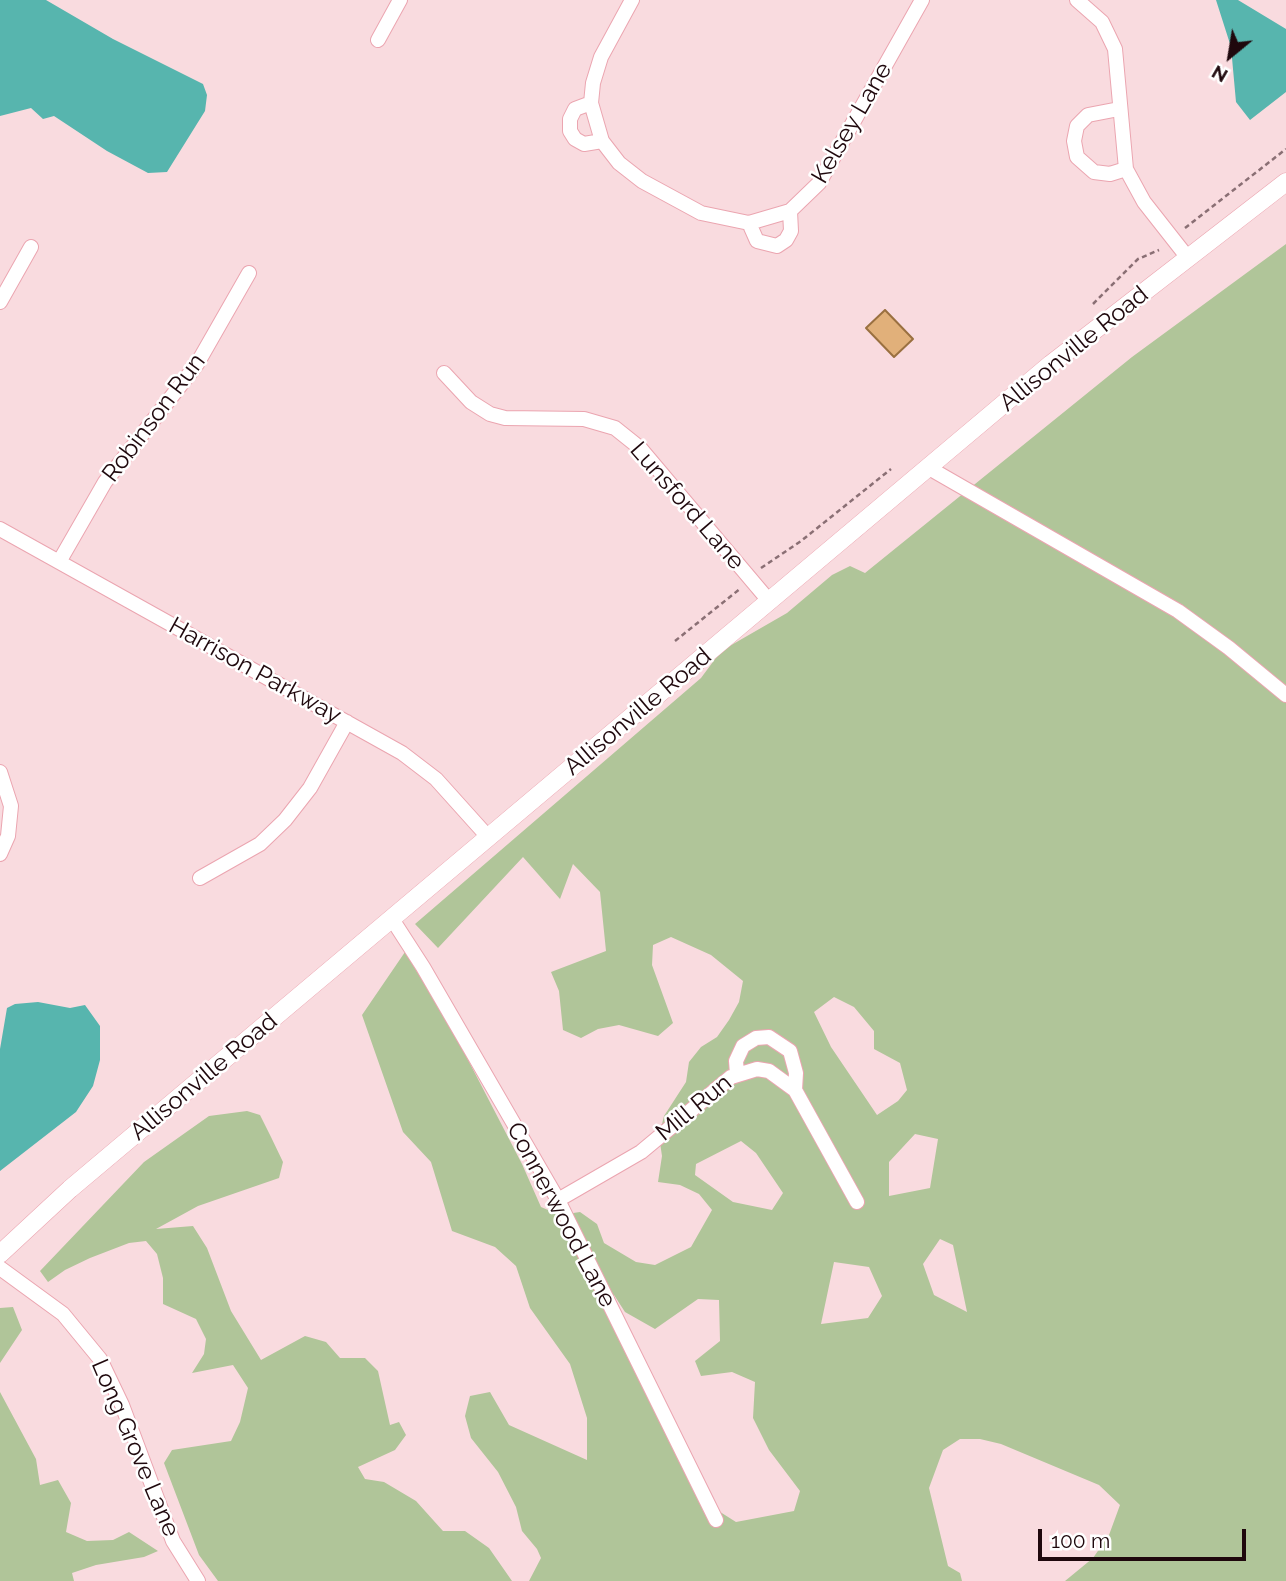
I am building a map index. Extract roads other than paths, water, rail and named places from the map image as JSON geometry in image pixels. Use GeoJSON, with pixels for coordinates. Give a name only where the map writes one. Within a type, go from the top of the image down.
{"type":"FeatureCollection","features":[{"type":"Feature","properties":{"kind":"main road","name":"Allisonville Road"},"geometry":{"type":"LineString","coordinates":[[0,1254],[70,1189],[1051,364],[1286,182]]}},
{"type":"Feature","properties":{"kind":"street"},"geometry":{"type":"LineString","coordinates":[[378,40],[400,0]]}},
{"type":"Feature","properties":{"kind":"street","name":"Kelsey Lane"},"geometry":{"type":"LineString","coordinates":[[632,0],[601,57],[591,103],[602,141],[619,163],[636,177],[701,213],[749,223],[790,211],[824,176],[922,0]]}},
{"type":"Feature","properties":{"kind":"street"},"geometry":{"type":"LineString","coordinates":[[1077,0],[1102,22],[1115,49],[1126,169],[1144,202],[1188,258]]}},
{"type":"Feature","properties":{"kind":"street"},"geometry":{"type":"LineString","coordinates":[[591,103],[575,109],[570,119],[570,131],[575,139],[584,144],[602,141]]}},
{"type":"Feature","properties":{"kind":"street"},"geometry":{"type":"LineString","coordinates":[[1119,109],[1088,115],[1077,126],[1074,141],[1077,157],[1094,172],[1110,174],[1126,169]]}},
{"type":"Feature","properties":{"kind":"street"},"geometry":{"type":"LineString","coordinates":[[749,223],[757,241],[777,246],[786,240],[791,231],[790,211]]}},
{"type":"Feature","properties":{"kind":"street"},"geometry":{"type":"LineString","coordinates":[[0,302],[31,247]]}},
{"type":"Feature","properties":{"kind":"street","name":"Robinson Run"},"geometry":{"type":"LineString","coordinates":[[59,562],[105,482],[197,364],[248,273]]}},
{"type":"Feature","properties":{"kind":"street","name":"Lunsford Lane"},"geometry":{"type":"LineString","coordinates":[[444,373],[471,402],[490,414],[505,418],[583,419],[615,428],[640,449],[770,602]]}},
{"type":"Feature","properties":{"kind":"street"},"geometry":{"type":"LineString","coordinates":[[929,468],[1178,611],[1237,654],[1286,695]]}},
{"type":"Feature","properties":{"kind":"street","name":"Harrison Parkway"},"geometry":{"type":"LineString","coordinates":[[0,529],[347,722],[426,769],[489,838]]}},
{"type":"Feature","properties":{"kind":"street"},"geometry":{"type":"LineString","coordinates":[[200,878],[260,844],[285,820],[310,788],[347,722]]}},
{"type":"Feature","properties":{"kind":"street"},"geometry":{"type":"LineString","coordinates":[[0,772],[11,806],[8,836],[0,853]]}},
{"type":"Feature","properties":{"kind":"street","name":"Connerwood Lane"},"geometry":{"type":"LineString","coordinates":[[392,919],[423,967],[558,1200],[716,1520]]}},
{"type":"Feature","properties":{"kind":"street"},"geometry":{"type":"LineString","coordinates":[[737,1074],[736,1061],[743,1046],[757,1038],[769,1037],[790,1051],[796,1073],[795,1090]]}},
{"type":"Feature","properties":{"kind":"street","name":"Mill Run"},"geometry":{"type":"LineString","coordinates":[[558,1200],[641,1152],[712,1090],[737,1074],[757,1069],[769,1071],[795,1090],[857,1202]]}},
{"type":"Feature","properties":{"kind":"street","name":"Long Grove Lane"},"geometry":{"type":"LineString","coordinates":[[0,1268],[63,1314],[96,1352],[122,1405],[173,1541],[198,1581]]}},
{"type":"Feature","properties":{"kind":"water"},"geometry":{"type":"Polygon","coordinates":[[[0,0],[46,0],[113,39],[203,84],[207,95],[205,111],[167,172],[148,173],[107,151],[54,116],[43,119],[31,108],[0,116],[0,0]]]}},
{"type":"Feature","properties":{"kind":"water"},"geometry":{"type":"Polygon","coordinates":[[[1216,0],[1238,0],[1286,29],[1286,92],[1250,120],[1236,102],[1231,47],[1216,0]]]}},
{"type":"Feature","properties":{"kind":"water"},"geometry":{"type":"Polygon","coordinates":[[[38,1002],[70,1008],[85,1005],[100,1026],[100,1060],[93,1086],[76,1112],[0,1171],[0,1049],[7,1008],[15,1004],[38,1002]]]}}]}
